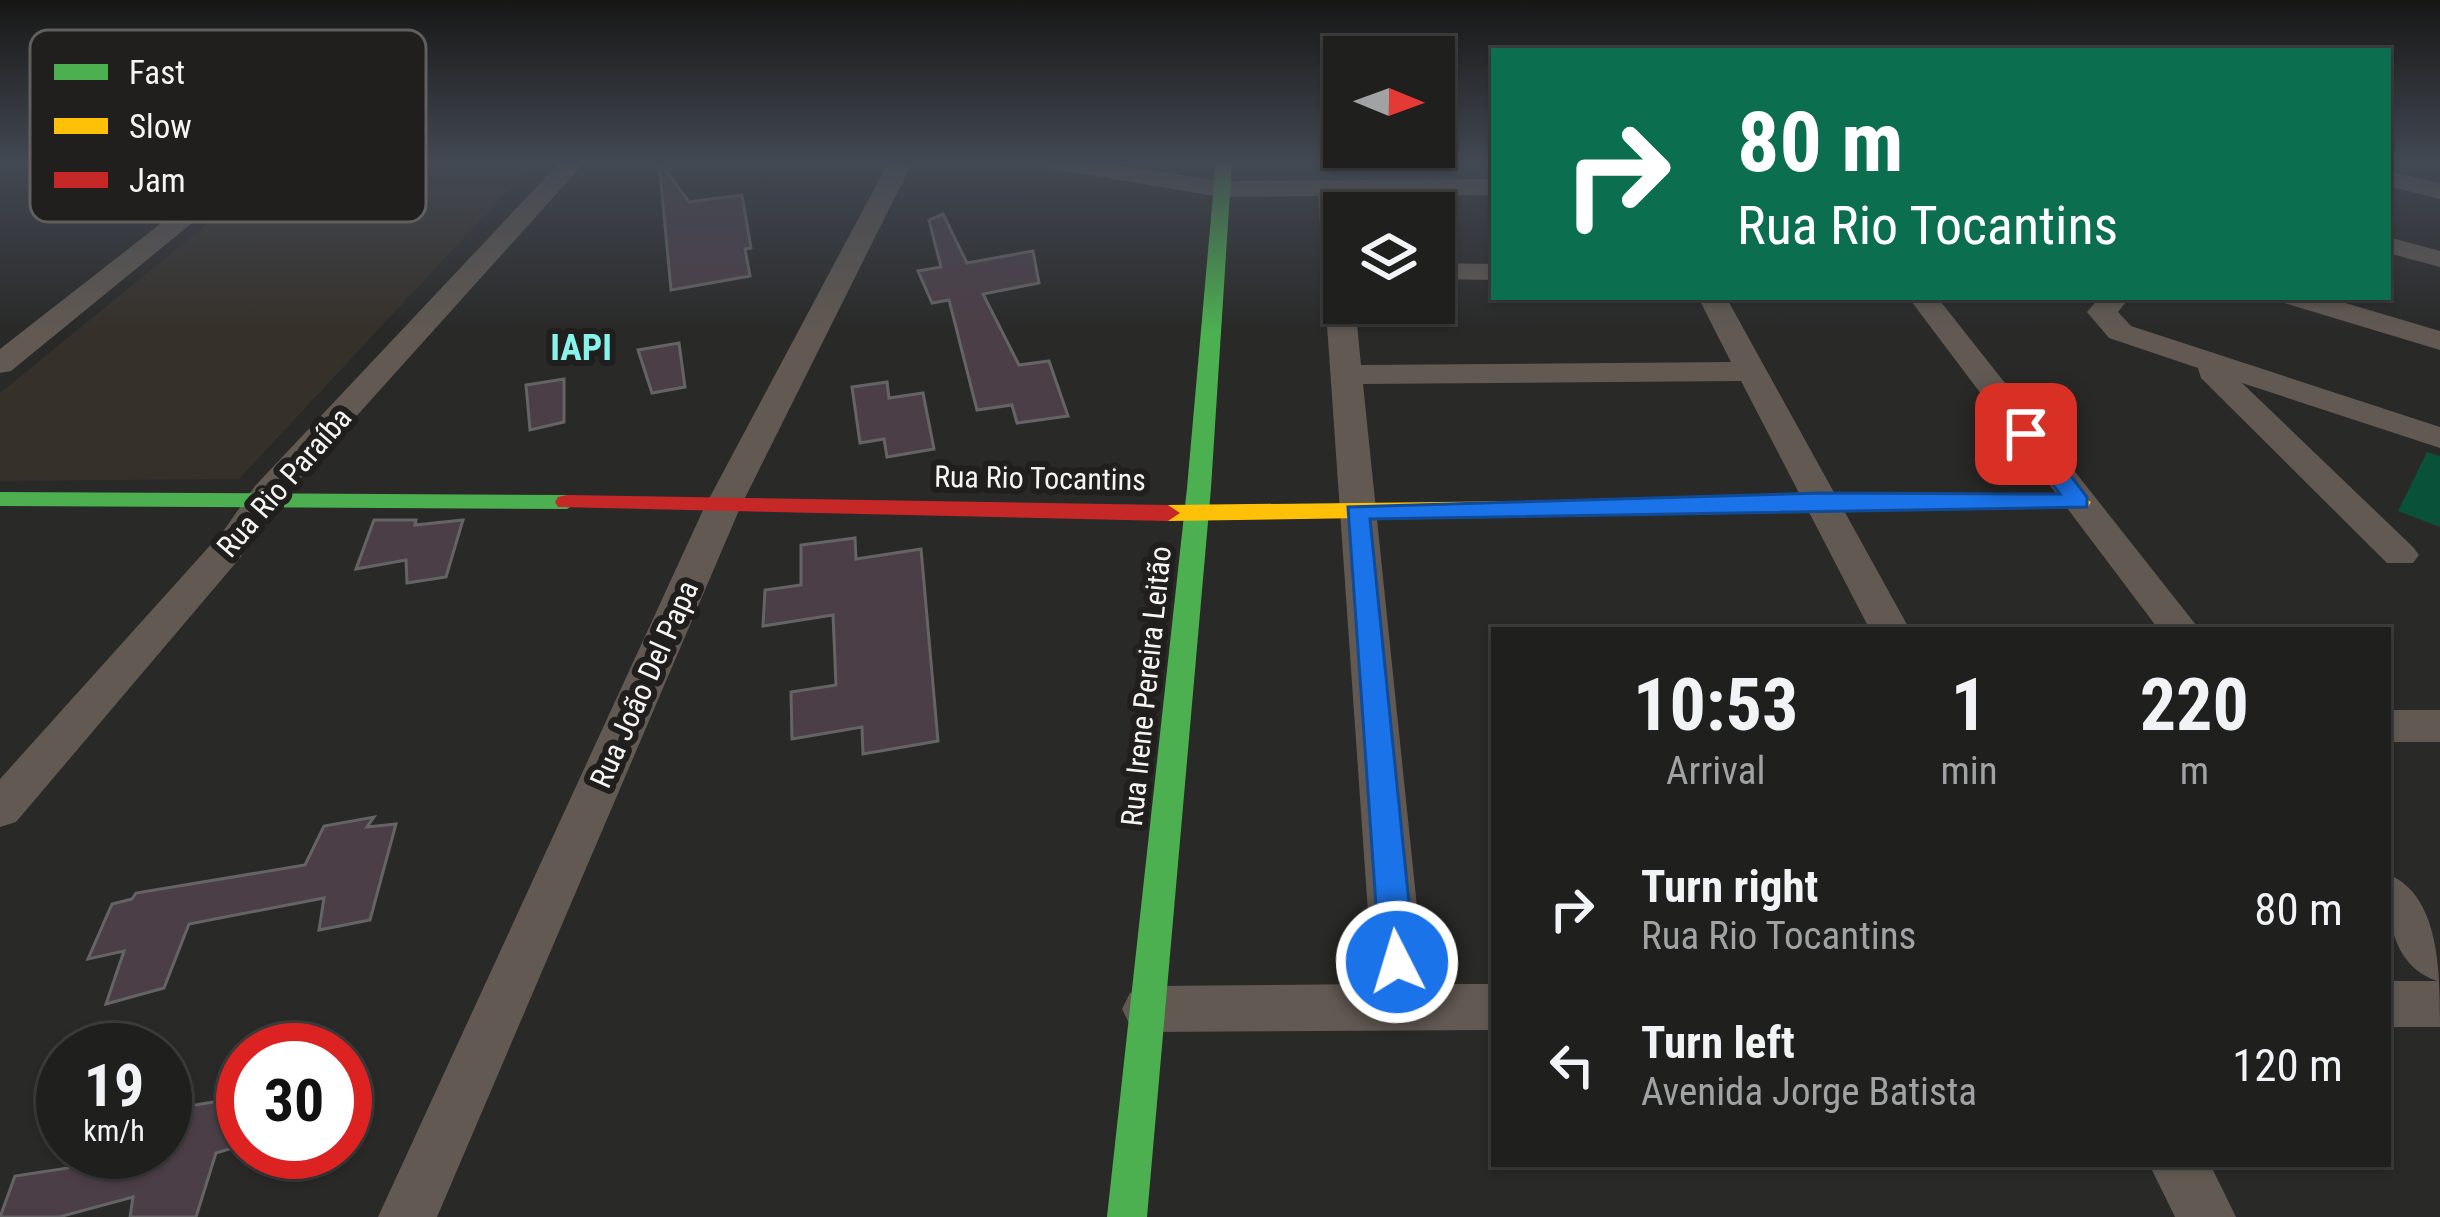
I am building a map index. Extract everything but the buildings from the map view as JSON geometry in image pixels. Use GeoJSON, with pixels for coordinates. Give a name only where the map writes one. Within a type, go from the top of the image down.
{"type":"FeatureCollection","features":[{"type":"Feature","properties":{"kind":"street","name":"Rua Rio Paraíba"},"geometry":{"type":"LineString","coordinates":[[0,809],[237,538],[267,494],[521,218]]}},
{"type":"Feature","properties":{"kind":"street","name":"Rua João Del Papa"},"geometry":{"type":"LineString","coordinates":[[407,1217],[722,508],[871,218]]}},
{"type":"Feature","properties":{"kind":"street","name":"Rua Irene Pereira Leitão"},"geometry":{"type":"LineString","coordinates":[[1127,1217],[1196,513],[1218,218]]}},
{"type":"Feature","properties":{"kind":"street"},"geometry":{"type":"LineString","coordinates":[[0,364],[178,222]]}},
{"type":"Feature","properties":{"kind":"street"},"geometry":{"type":"LineString","coordinates":[[2391,246],[2440,259]]}},
{"type":"Feature","properties":{"kind":"street"},"geometry":{"type":"LineString","coordinates":[[1455,271],[1491,272]]}},
{"type":"Feature","properties":{"kind":"street"},"geometry":{"type":"LineString","coordinates":[[1714,300],[1888,627]]}},
{"type":"Feature","properties":{"kind":"street"},"geometry":{"type":"LineString","coordinates":[[1924,300],[2178,627]]}},
{"type":"Feature","properties":{"kind":"street"},"geometry":{"type":"LineString","coordinates":[[2304,300],[2440,341]]}},
{"type":"Feature","properties":{"kind":"street"},"geometry":{"type":"LineString","coordinates":[[2109,305],[2120,332],[2204,364],[2440,438]]}},
{"type":"Feature","properties":{"kind":"street"},"geometry":{"type":"LineString","coordinates":[[1345,324],[1401,1007]]}},
{"type":"Feature","properties":{"kind":"street"},"geometry":{"type":"LineString","coordinates":[[2204,364],[2400,555]]}},
{"type":"Feature","properties":{"kind":"street"},"geometry":{"type":"LineString","coordinates":[[1349,375],[1755,371]]}},
{"type":"Feature","properties":{"kind":"street","name":"Rua Rio Tocantins"},"geometry":{"type":"LineString","coordinates":[[0,499],[267,494],[722,508],[1196,513],[1821,500],[2079,502]]}},
{"type":"Feature","properties":{"kind":"street"},"geometry":{"type":"LineString","coordinates":[[2391,726],[2440,726]]}},
{"type":"Feature","properties":{"kind":"street"},"geometry":{"type":"LineString","coordinates":[[2391,898],[2440,960]]}},
{"type":"Feature","properties":{"kind":"street"},"geometry":{"type":"LineString","coordinates":[[2391,1004],[2440,1004]]}},
{"type":"Feature","properties":{"kind":"street"},"geometry":{"type":"LineString","coordinates":[[1148,1010],[1491,1007]]}},
{"type":"Feature","properties":{"kind":"street"},"geometry":{"type":"LineString","coordinates":[[2180,1167],[2207,1217]]}},
{"type":"Feature","properties":{"kind":"shaded area"},"geometry":{"type":"Polygon","coordinates":[[[482,218],[239,479],[0,481],[0,393],[210,222],[482,218]]]}},
{"type":"Feature","properties":{"kind":"green space"},"geometry":{"type":"Polygon","coordinates":[[[2427,452],[2440,456],[2440,527],[2398,511],[2427,452]]]}},
{"type":"Feature","properties":{"kind":"traffic: fast"},"geometry":{"type":"LineString","coordinates":[[1127,1217],[1199,488],[1220,218]]}},
{"type":"Feature","properties":{"kind":"traffic: fast"},"geometry":{"type":"LineString","coordinates":[[0,499],[567,502]]}},
{"type":"Feature","properties":{"kind":"traffic: slow"},"geometry":{"type":"LineString","coordinates":[[1168,513],[2079,502]]}},
{"type":"Feature","properties":{"kind":"traffic: jam"},"geometry":{"type":"LineString","coordinates":[[567,502],[1168,513]]}},
{"type":"Feature","properties":{"kind":"district","name":"IAPI"},"geometry":{"type":"Point","coordinates":[581,348]}},
{"type":"Feature","properties":{"kind":"route"},"geometry":{"type":"LineString","coordinates":[[1397,962],[1357,512],[1821,500],[2079,502],[2026,434]]}}]}
